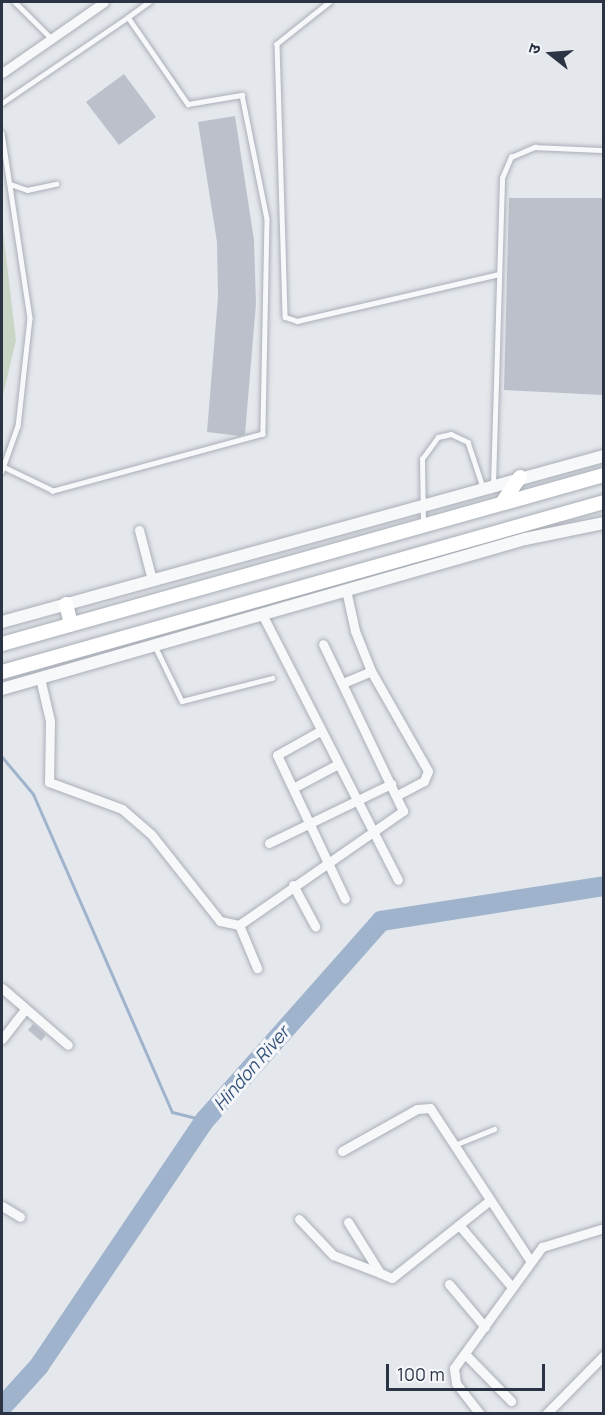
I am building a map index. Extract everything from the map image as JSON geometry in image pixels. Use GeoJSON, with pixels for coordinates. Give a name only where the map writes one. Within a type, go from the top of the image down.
{"type":"FeatureCollection","features":[{"type":"Feature","properties":{"kind":"main road"},"geometry":{"type":"LineString","coordinates":[[2,644],[504,500],[603,475]]}},
{"type":"Feature","properties":{"kind":"main road"},"geometry":{"type":"LineString","coordinates":[[504,500],[520,477]]}},
{"type":"Feature","properties":{"kind":"main road"},"geometry":{"type":"LineString","coordinates":[[2,672],[603,502]]}},
{"type":"Feature","properties":{"kind":"main road"},"geometry":{"type":"LineString","coordinates":[[66,604],[71,624]]}},
{"type":"Feature","properties":{"kind":"street"},"geometry":{"type":"LineString","coordinates":[[2,73],[104,2]]}},
{"type":"Feature","properties":{"kind":"street"},"geometry":{"type":"LineString","coordinates":[[2,622],[488,485],[603,456]]}},
{"type":"Feature","properties":{"kind":"street"},"geometry":{"type":"LineString","coordinates":[[2,689],[264,618],[346,590],[603,523]]}},
{"type":"Feature","properties":{"kind":"street"},"geometry":{"type":"LineString","coordinates":[[139,530],[152,580]]}},
{"type":"Feature","properties":{"kind":"street"},"geometry":{"type":"LineString","coordinates":[[346,590],[354,631],[372,671],[428,771],[424,781],[398,795]]}},
{"type":"Feature","properties":{"kind":"street"},"geometry":{"type":"LineString","coordinates":[[264,618],[355,804],[398,880]]}},
{"type":"Feature","properties":{"kind":"street"},"geometry":{"type":"LineString","coordinates":[[40,678],[50,720],[49,782],[122,809],[151,834],[220,921],[238,925],[326,862],[373,836],[401,817],[398,795],[323,645]]}},
{"type":"Feature","properties":{"kind":"street"},"geometry":{"type":"LineString","coordinates":[[343,683],[372,671]]}},
{"type":"Feature","properties":{"kind":"street"},"geometry":{"type":"LineString","coordinates":[[320,731],[277,752],[309,828],[345,899]]}},
{"type":"Feature","properties":{"kind":"street"},"geometry":{"type":"LineString","coordinates":[[292,788],[336,765]]}},
{"type":"Feature","properties":{"kind":"street"},"geometry":{"type":"LineString","coordinates":[[269,843],[309,828],[391,784]]}},
{"type":"Feature","properties":{"kind":"street"},"geometry":{"type":"LineString","coordinates":[[293,885],[315,927]]}},
{"type":"Feature","properties":{"kind":"street"},"geometry":{"type":"LineString","coordinates":[[238,925],[257,968]]}},
{"type":"Feature","properties":{"kind":"street"},"geometry":{"type":"LineString","coordinates":[[2,988],[68,1045]]}},
{"type":"Feature","properties":{"kind":"street"},"geometry":{"type":"LineString","coordinates":[[2,1039],[25,1010]]}},
{"type":"Feature","properties":{"kind":"street"},"geometry":{"type":"LineString","coordinates":[[342,1151],[424,1107],[436,1111],[490,1200],[530,1260]]}},
{"type":"Feature","properties":{"kind":"street"},"geometry":{"type":"LineString","coordinates":[[298,1219],[333,1255],[380,1273],[398,1276],[490,1200]]}},
{"type":"Feature","properties":{"kind":"street"},"geometry":{"type":"LineString","coordinates":[[2,1206],[20,1217]]}},
{"type":"Feature","properties":{"kind":"street"},"geometry":{"type":"LineString","coordinates":[[348,1222],[380,1273]]}},
{"type":"Feature","properties":{"kind":"street"},"geometry":{"type":"LineString","coordinates":[[459,1225],[512,1287]]}},
{"type":"Feature","properties":{"kind":"street"},"geometry":{"type":"LineString","coordinates":[[480,1413],[453,1375],[465,1354],[530,1260],[551,1241],[603,1228]]}},
{"type":"Feature","properties":{"kind":"street"},"geometry":{"type":"LineString","coordinates":[[449,1284],[485,1328]]}},
{"type":"Feature","properties":{"kind":"street"},"geometry":{"type":"LineString","coordinates":[[465,1354],[511,1401]]}},
{"type":"Feature","properties":{"kind":"street"},"geometry":{"type":"LineString","coordinates":[[546,1413],[603,1355]]}},
{"type":"Feature","properties":{"kind":"lane"},"geometry":{"type":"LineString","coordinates":[[15,2],[51,38]]}},
{"type":"Feature","properties":{"kind":"lane"},"geometry":{"type":"LineString","coordinates":[[2,103],[148,2]]}},
{"type":"Feature","properties":{"kind":"lane"},"geometry":{"type":"LineString","coordinates":[[330,2],[277,44],[285,317],[297,321],[499,274]]}},
{"type":"Feature","properties":{"kind":"lane"},"geometry":{"type":"LineString","coordinates":[[2,133],[30,318],[18,426],[2,469],[53,491],[263,434],[267,219],[242,95],[188,104],[128,17]]}},
{"type":"Feature","properties":{"kind":"lane"},"geometry":{"type":"LineString","coordinates":[[488,485],[502,178],[511,157],[535,147],[603,150]]}},
{"type":"Feature","properties":{"kind":"lane"},"geometry":{"type":"LineString","coordinates":[[10,184],[27,190],[56,184]]}},
{"type":"Feature","properties":{"kind":"lane"},"geometry":{"type":"LineString","coordinates":[[423,523],[419,505],[424,452],[445,434],[468,442],[488,485]]}},
{"type":"Feature","properties":{"kind":"lane"},"geometry":{"type":"LineString","coordinates":[[155,646],[182,701],[272,678]]}},
{"type":"Feature","properties":{"kind":"lane"},"geometry":{"type":"LineString","coordinates":[[457,1144],[494,1129]]}},
{"type":"Feature","properties":{"kind":"green space"},"geometry":{"type":"Polygon","coordinates":[[[2,223],[16,340],[2,399],[2,223]]]}},
{"type":"Feature","properties":{"kind":"building"},"geometry":{"type":"Polygon","coordinates":[[[124,74],[156,117],[119,145],[86,102],[124,74]]]}},
{"type":"Feature","properties":{"kind":"building"},"geometry":{"type":"Polygon","coordinates":[[[235,116],[254,240],[256,303],[245,434],[240,436],[207,432],[218,297],[217,242],[198,122],[235,116]]]}},
{"type":"Feature","properties":{"kind":"building"},"geometry":{"type":"Polygon","coordinates":[[[509,198],[603,198],[603,395],[504,390],[509,198]]]}},
{"type":"Feature","properties":{"kind":"building"},"geometry":{"type":"Polygon","coordinates":[[[33,1024],[46,1035],[41,1041],[28,1030],[33,1024]]]}},
{"type":"Feature","properties":{"kind":"waterway"},"geometry":{"type":"LineString","coordinates":[[2,757],[33,794],[172,1112],[205,1120]]}},
{"type":"Feature","properties":{"kind":"waterway","name":"Hindon River"},"geometry":{"type":"LineString","coordinates":[[2,1407],[39,1366],[205,1120],[381,921],[604,886]]}}]}
